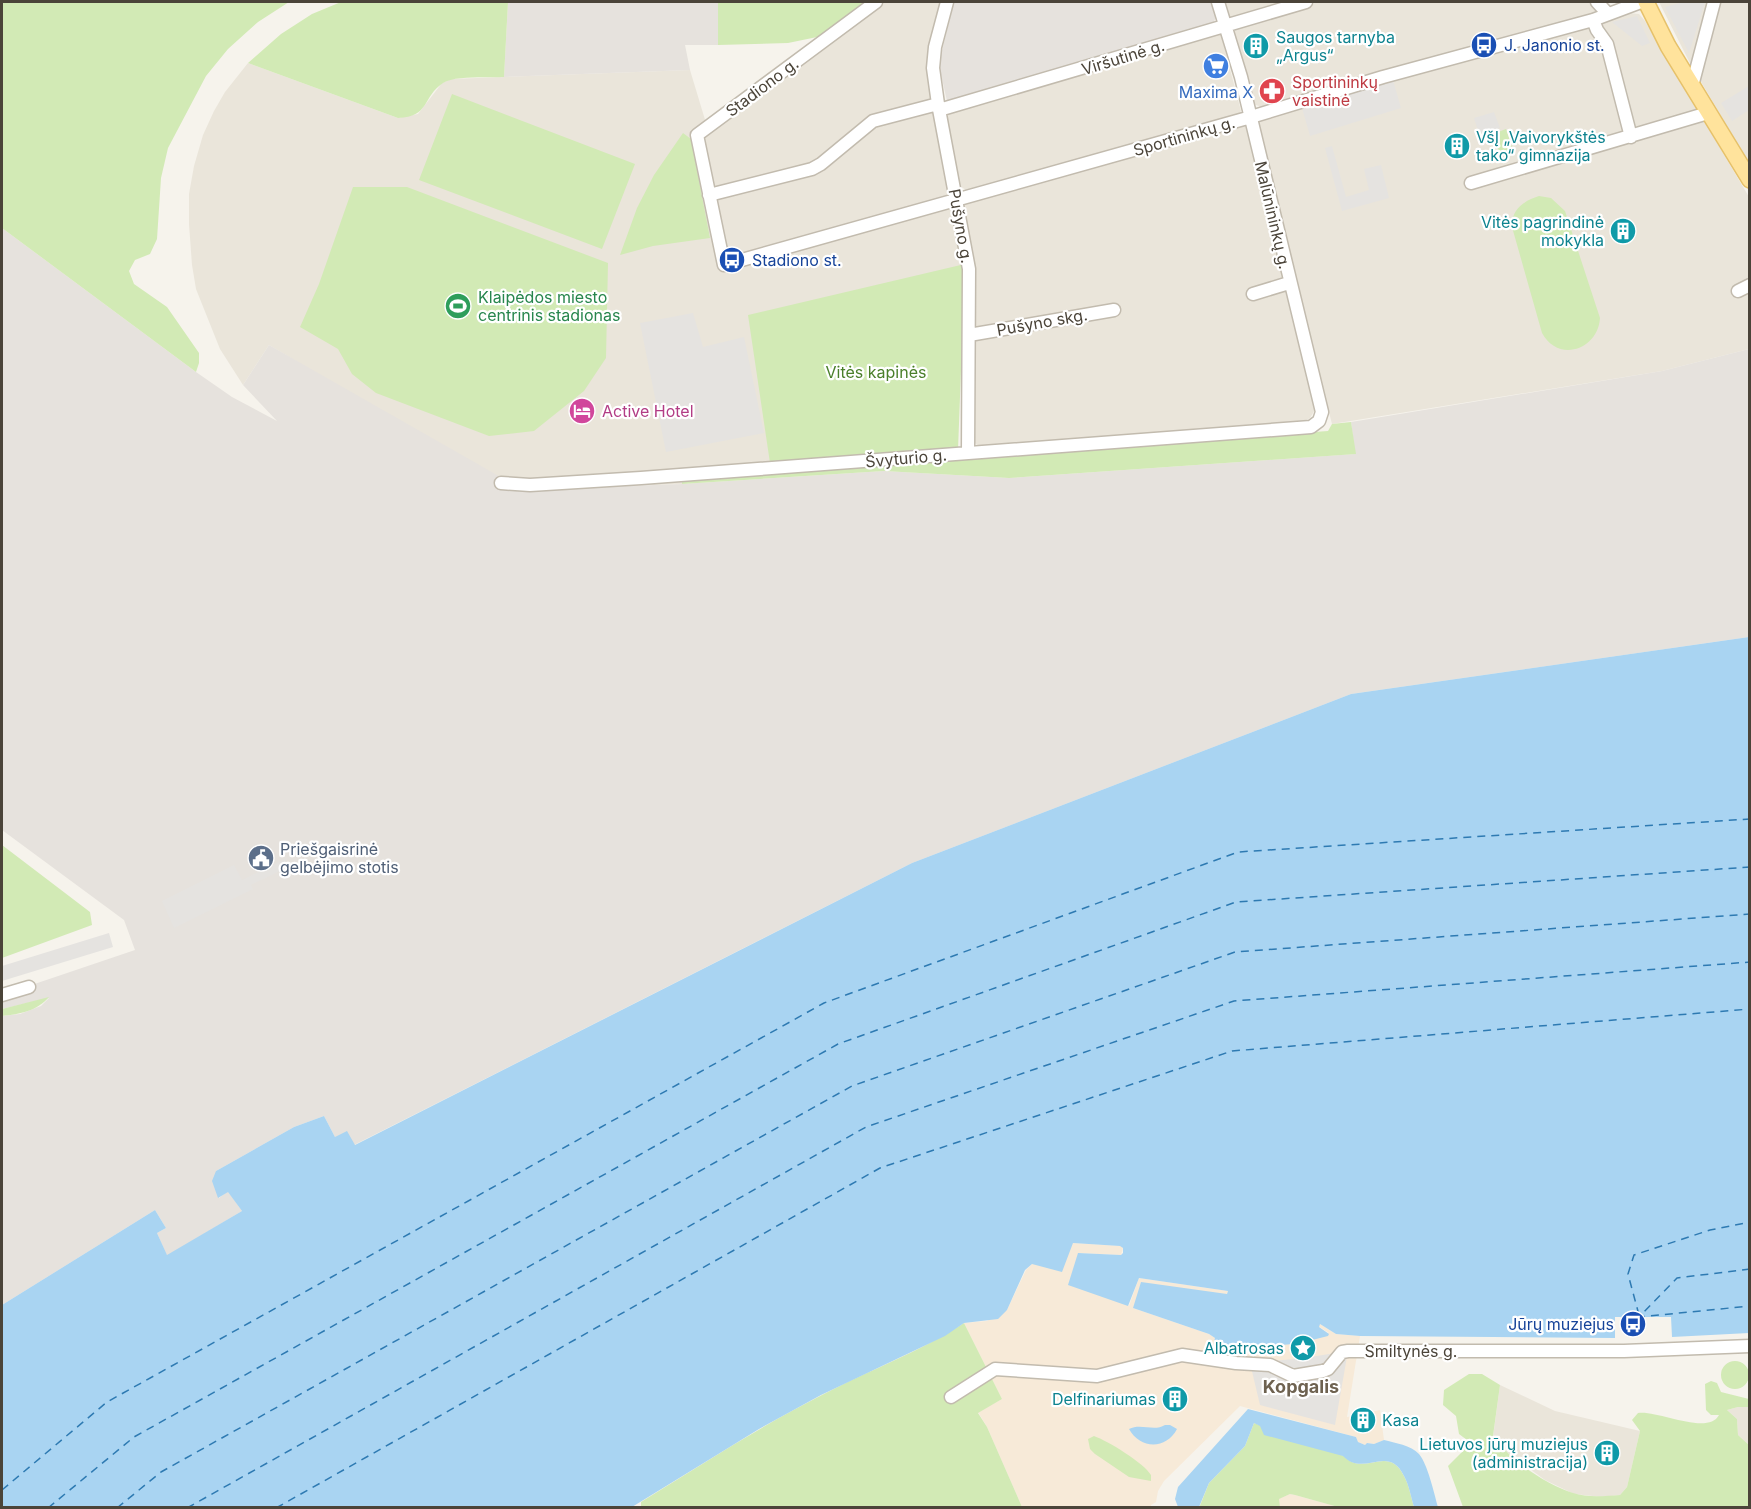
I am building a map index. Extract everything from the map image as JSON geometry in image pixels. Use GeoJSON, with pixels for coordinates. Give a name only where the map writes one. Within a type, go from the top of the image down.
{"type":"FeatureCollection","features":[{"type":"Feature","properties":{"kind":"main road"},"geometry":{"type":"LineString","coordinates":[[1646,2],[1668,46],[1749,180]]}},
{"type":"Feature","properties":{"kind":"street","name":"Stadiono g."},"geometry":{"type":"LineString","coordinates":[[724,265],[697,135],[876,2]]}},
{"type":"Feature","properties":{"kind":"street","name":"Pušyno g."},"geometry":{"type":"LineString","coordinates":[[948,2],[934,56],[938,107],[969,269],[969,453]]}},
{"type":"Feature","properties":{"kind":"street","name":"Malūnininkų g."},"geometry":{"type":"LineString","coordinates":[[1218,2],[1251,117],[1289,283],[1322,412],[1319,421],[1311,427]]}},
{"type":"Feature","properties":{"kind":"street","name":"Viršutinė g."},"geometry":{"type":"LineString","coordinates":[[938,107],[1306,2]]}},
{"type":"Feature","properties":{"kind":"street"},"geometry":{"type":"LineString","coordinates":[[1597,2],[1608,14]]}},
{"type":"Feature","properties":{"kind":"street","name":"Sportininkų g."},"geometry":{"type":"LineString","coordinates":[[724,265],[1251,117],[1383,76],[1593,20],[1641,2]]}},
{"type":"Feature","properties":{"kind":"street"},"geometry":{"type":"LineString","coordinates":[[1692,86],[1714,2]]}},
{"type":"Feature","properties":{"kind":"street"},"geometry":{"type":"LineString","coordinates":[[1593,20],[1607,44],[1631,137]]}},
{"type":"Feature","properties":{"kind":"street"},"geometry":{"type":"LineString","coordinates":[[709,195],[812,169],[873,121],[938,107]]}},
{"type":"Feature","properties":{"kind":"street"},"geometry":{"type":"LineString","coordinates":[[1472,183],[1708,113]]}},
{"type":"Feature","properties":{"kind":"street"},"geometry":{"type":"LineString","coordinates":[[1253,294],[1289,283]]}},
{"type":"Feature","properties":{"kind":"street","name":"Pušyno skg."},"geometry":{"type":"LineString","coordinates":[[969,335],[1114,310]]}},
{"type":"Feature","properties":{"kind":"street","name":"Švyturio g."},"geometry":{"type":"LineString","coordinates":[[501,483],[530,485],[630,479],[1311,427]]}},
{"type":"Feature","properties":{"kind":"street"},"geometry":{"type":"LineString","coordinates":[[2,995],[29,987]]}},
{"type":"Feature","properties":{"kind":"street","name":"Smiltynės g."},"geometry":{"type":"LineString","coordinates":[[951,1397],[995,1370],[1097,1376],[1182,1355],[1236,1363],[1270,1365],[1293,1376],[1328,1369],[1342,1352],[1348,1350],[1624,1351],[1749,1346]]}},
{"type":"Feature","properties":{"kind":"shaded area"},"geometry":{"type":"Polygon","coordinates":[[[508,2],[718,2],[718,45],[685,45],[690,70],[504,77],[508,2]]]}},
{"type":"Feature","properties":{"kind":"shaded area"},"geometry":{"type":"Polygon","coordinates":[[[883,2],[943,2],[931,100],[872,119],[810,166],[714,190],[702,139],[704,136],[786,72],[883,2]]]}},
{"type":"Feature","properties":{"kind":"shaded area"},"geometry":{"type":"Polygon","coordinates":[[[954,2],[1214,2],[1216,17],[1213,24],[947,101],[940,70],[940,59],[954,2]]]}},
{"type":"Feature","properties":{"kind":"shaded area"},"geometry":{"type":"Polygon","coordinates":[[[1225,2],[1292,2],[1233,19],[1228,16],[1225,2]]]}},
{"type":"Feature","properties":{"kind":"shaded area"},"geometry":{"type":"Polygon","coordinates":[[[1318,2],[1593,2],[1597,9],[1593,14],[1261,107],[1254,104],[1235,29],[1318,2]]]}},
{"type":"Feature","properties":{"kind":"shaded area"},"geometry":{"type":"Polygon","coordinates":[[[1659,2],[1749,2],[1749,163],[1691,65],[1659,2]]]}},
{"type":"Feature","properties":{"kind":"shaded area"},"geometry":{"type":"Polygon","coordinates":[[[1684,2],[1705,2],[1689,53],[1665,7],[1684,2]]]}},
{"type":"Feature","properties":{"kind":"shaded area"},"geometry":{"type":"Polygon","coordinates":[[[1629,13],[1639,14],[1645,21],[1749,197],[1749,349],[1662,371],[1332,424],[1255,125],[1259,117],[1629,13]]]}},
{"type":"Feature","properties":{"kind":"shaded area"},"geometry":{"type":"Polygon","coordinates":[[[1637,16],[1650,43],[1642,46],[1612,22],[1637,16]]]}},
{"type":"Feature","properties":{"kind":"shaded area"},"geometry":{"type":"Polygon","coordinates":[[[1218,33],[1221,35],[1241,111],[1238,115],[966,190],[960,186],[946,114],[1218,33]]]}},
{"type":"Feature","properties":{"kind":"shaded area"},"geometry":{"type":"Polygon","coordinates":[[[248,63],[398,118],[418,114],[442,83],[451,79],[690,70],[706,123],[695,134],[722,272],[951,205],[965,264],[770,463],[682,471],[682,484],[513,490],[269,345],[243,385],[220,349],[196,289],[192,265],[189,194],[203,135],[225,92],[248,63]]]}},
{"type":"Feature","properties":{"kind":"shaded area"},"geometry":{"type":"Polygon","coordinates":[[[1393,80],[1401,108],[1310,136],[1302,108],[1393,80]]]}},
{"type":"Feature","properties":{"kind":"shaded area"},"geometry":{"type":"Polygon","coordinates":[[[1749,86],[1749,110],[1732,121],[1721,103],[1749,86]]]}},
{"type":"Feature","properties":{"kind":"shaded area"},"geometry":{"type":"Polygon","coordinates":[[[933,109],[951,196],[728,259],[713,197],[814,171],[875,125],[933,109]]]}},
{"type":"Feature","properties":{"kind":"shaded area"},"geometry":{"type":"Polygon","coordinates":[[[1494,112],[1500,128],[1479,134],[1474,118],[1494,112]]]}},
{"type":"Feature","properties":{"kind":"shaded area"},"geometry":{"type":"Polygon","coordinates":[[[1243,124],[1247,128],[1316,408],[1310,418],[1300,423],[980,446],[976,444],[973,440],[972,259],[963,202],[1243,124]]]}},
{"type":"Feature","properties":{"kind":"shaded area"},"geometry":{"type":"Polygon","coordinates":[[[1332,146],[1346,197],[1369,190],[1364,169],[1381,165],[1389,198],[1342,211],[1325,148],[1332,146]]]}},
{"type":"Feature","properties":{"kind":"shaded area"},"geometry":{"type":"Polygon","coordinates":[[[2,228],[196,372],[232,397],[277,421],[243,385],[269,345],[504,479],[513,490],[682,484],[884,471],[1009,478],[1355,454],[1351,422],[1662,371],[1749,349],[1749,637],[1351,694],[912,863],[354,1145],[335,1137],[324,1116],[294,1127],[216,1171],[219,1198],[228,1191],[242,1211],[167,1256],[157,1233],[166,1228],[155,1210],[2,1305],[2,1016],[20,1014],[41,1006],[49,998],[2,1009],[2,995],[135,950],[124,920],[2,830],[2,228]]]}},
{"type":"Feature","properties":{"kind":"shaded area"},"geometry":{"type":"Polygon","coordinates":[[[693,313],[703,347],[744,337],[764,433],[666,452],[640,323],[693,313]]]}},
{"type":"Feature","properties":{"kind":"shaded area"},"geometry":{"type":"Polygon","coordinates":[[[285,859],[288,867],[251,885],[253,889],[174,928],[162,901],[234,865],[242,880],[285,859]]]}},
{"type":"Feature","properties":{"kind":"shaded area"},"geometry":{"type":"Polygon","coordinates":[[[109,933],[113,947],[2,981],[2,966],[109,933]]]}},
{"type":"Feature","properties":{"kind":"shaded area"},"geometry":{"type":"Polygon","coordinates":[[[1073,1243],[1123,1248],[1121,1255],[1078,1253],[1129,1306],[1139,1278],[1228,1291],[1227,1294],[1133,1308],[1215,1338],[1295,1339],[1329,1333],[1318,1326],[1320,1324],[1336,1334],[1360,1336],[1347,1417],[1380,1410],[1384,1440],[1365,1445],[1358,1442],[1356,1437],[1240,1406],[1164,1481],[1158,1491],[1156,1502],[1151,1507],[1022,1507],[987,1427],[978,1412],[1002,1399],[964,1323],[987,1321],[1007,1310],[1026,1270],[1032,1264],[1036,1264],[1073,1243]]]}},
{"type":"Feature","properties":{"kind":"shaded area"},"geometry":{"type":"Polygon","coordinates":[[[1348,1351],[1335,1425],[1260,1405],[1250,1363],[1348,1351]]]}},
{"type":"Feature","properties":{"kind":"shaded area"},"geometry":{"type":"Polygon","coordinates":[[[1500,1385],[1555,1411],[1640,1431],[1627,1487],[1620,1495],[1602,1497],[1574,1494],[1545,1480],[1504,1450],[1493,1437],[1500,1385]]]}},
{"type":"Feature","properties":{"kind":"shaded area"},"geometry":{"type":"Polygon","coordinates":[[[1749,1407],[1749,1445],[1738,1435],[1737,1419],[1727,1410],[1749,1407]]]}},
{"type":"Feature","properties":{"kind":"shaded area"},"geometry":{"type":"Polygon","coordinates":[[[1290,1494],[1338,1507],[1280,1507],[1278,1499],[1290,1494]]]}},
{"type":"Feature","properties":{"kind":"green space"},"geometry":{"type":"Polygon","coordinates":[[[2,2],[289,2],[258,22],[228,49],[206,76],[168,148],[161,178],[157,239],[150,254],[135,260],[129,271],[134,284],[167,307],[199,353],[196,372],[2,228],[2,2]]]}},
{"type":"Feature","properties":{"kind":"green space"},"geometry":{"type":"Polygon","coordinates":[[[341,2],[508,2],[504,77],[448,80],[436,88],[416,114],[398,118],[248,63],[281,34],[312,14],[341,2]]]}},
{"type":"Feature","properties":{"kind":"green space"},"geometry":{"type":"Polygon","coordinates":[[[718,2],[870,2],[822,36],[788,43],[718,45],[718,2]]]}},
{"type":"Feature","properties":{"kind":"green space"},"geometry":{"type":"Polygon","coordinates":[[[452,94],[635,164],[602,249],[419,180],[452,94]]]}},
{"type":"Feature","properties":{"kind":"green space"},"geometry":{"type":"Polygon","coordinates":[[[1506,129],[1514,153],[1501,158],[1493,134],[1506,129]]]}},
{"type":"Feature","properties":{"kind":"green space"},"geometry":{"type":"Polygon","coordinates":[[[683,133],[691,139],[710,238],[653,246],[620,255],[637,208],[654,175],[683,133]]]}},
{"type":"Feature","properties":{"kind":"green space","name":"Klaipėdos miesto centrinis stadionas"},"geometry":{"type":"Polygon","coordinates":[[[353,187],[407,187],[608,263],[606,358],[584,391],[534,431],[489,436],[376,393],[352,374],[338,349],[300,327],[319,284],[353,187]]]}},
{"type":"Feature","properties":{"kind":"green space"},"geometry":{"type":"Polygon","coordinates":[[[1539,196],[1551,198],[1565,211],[1600,318],[1598,329],[1592,338],[1585,345],[1576,349],[1558,348],[1542,333],[1512,227],[1512,221],[1519,207],[1539,196]]]}},
{"type":"Feature","properties":{"kind":"green space","name":"Vitės kapinės"},"geometry":{"type":"Polygon","coordinates":[[[965,264],[958,450],[770,463],[748,315],[965,264]]]}},
{"type":"Feature","properties":{"kind":"green space"},"geometry":{"type":"Polygon","coordinates":[[[1351,422],[1356,454],[1009,478],[884,471],[682,484],[682,478],[1328,431],[1332,424],[1351,422]]]}},
{"type":"Feature","properties":{"kind":"green space"},"geometry":{"type":"Polygon","coordinates":[[[2,845],[90,912],[92,925],[2,958],[2,845]]]}},
{"type":"Feature","properties":{"kind":"green space"},"geometry":{"type":"Polygon","coordinates":[[[49,997],[34,1009],[2,1016],[2,1009],[49,997]]]}},
{"type":"Feature","properties":{"kind":"green space"},"geometry":{"type":"Polygon","coordinates":[[[964,1323],[1002,1399],[978,1413],[987,1427],[1022,1507],[641,1508],[641,1502],[776,1420],[930,1343],[964,1323]]]}},
{"type":"Feature","properties":{"kind":"green space"},"geometry":{"type":"Polygon","coordinates":[[[1735,1361],[1745,1365],[1749,1375],[1745,1385],[1735,1389],[1725,1385],[1721,1375],[1725,1365],[1735,1361]]]}},
{"type":"Feature","properties":{"kind":"green space"},"geometry":{"type":"Polygon","coordinates":[[[1469,1374],[1482,1374],[1500,1385],[1493,1436],[1508,1453],[1551,1484],[1579,1495],[1591,1496],[1620,1495],[1627,1487],[1640,1431],[1632,1420],[1638,1413],[1694,1423],[1713,1421],[1719,1415],[1711,1415],[1706,1410],[1705,1384],[1711,1381],[1717,1383],[1721,1392],[1749,1399],[1749,1407],[1727,1410],[1737,1419],[1738,1435],[1749,1445],[1749,1507],[1463,1507],[1448,1466],[1471,1443],[1459,1434],[1456,1416],[1443,1405],[1444,1390],[1469,1374]]]}},
{"type":"Feature","properties":{"kind":"green space"},"geometry":{"type":"Polygon","coordinates":[[[1254,1423],[1344,1456],[1352,1462],[1360,1464],[1391,1462],[1404,1476],[1414,1507],[1338,1507],[1290,1494],[1279,1499],[1280,1507],[1199,1508],[1209,1483],[1245,1446],[1254,1423]]]}},
{"type":"Feature","properties":{"kind":"green space"},"geometry":{"type":"Polygon","coordinates":[[[1094,1436],[1134,1459],[1151,1475],[1151,1481],[1129,1477],[1095,1454],[1090,1449],[1088,1439],[1094,1436]]]}},
{"type":"Feature","properties":{"kind":"water"},"geometry":{"type":"Polygon","coordinates":[[[1749,637],[1749,1333],[1672,1337],[1671,1317],[1615,1317],[1615,1338],[1360,1336],[1336,1334],[1320,1324],[1319,1327],[1329,1334],[1328,1336],[1312,1340],[1301,1337],[1293,1344],[1223,1350],[1214,1342],[1215,1338],[1209,1334],[1133,1308],[1141,1282],[1227,1294],[1228,1291],[1139,1278],[1128,1306],[1068,1285],[1078,1253],[1121,1255],[1123,1248],[1073,1243],[1062,1272],[1032,1264],[1025,1270],[1007,1310],[998,1319],[964,1323],[945,1336],[821,1395],[759,1429],[632,1507],[2,1507],[2,1305],[155,1210],[166,1228],[157,1233],[167,1255],[242,1211],[228,1192],[218,1198],[212,1181],[216,1171],[294,1127],[324,1116],[335,1137],[347,1131],[355,1145],[912,863],[1351,694],[1749,637]]]}},
{"type":"Feature","properties":{"kind":"water"},"geometry":{"type":"Polygon","coordinates":[[[1248,1409],[1356,1437],[1358,1442],[1365,1445],[1384,1440],[1412,1448],[1419,1454],[1425,1465],[1438,1507],[1414,1507],[1404,1476],[1391,1462],[1359,1464],[1351,1462],[1343,1456],[1264,1435],[1260,1426],[1254,1423],[1245,1446],[1209,1483],[1199,1507],[1178,1507],[1175,1499],[1178,1487],[1248,1409]]]}},
{"type":"Feature","properties":{"kind":"water"},"geometry":{"type":"Polygon","coordinates":[[[1165,1425],[1177,1429],[1172,1436],[1160,1444],[1146,1443],[1134,1436],[1129,1429],[1134,1427],[1156,1428],[1165,1425]]]}},
{"type":"Feature","properties":{"kind":"ferry route"},"geometry":{"type":"LineString","coordinates":[[2,1490],[107,1402],[824,1003],[1238,852],[1750,819]]}},
{"type":"Feature","properties":{"kind":"ferry route"},"geometry":{"type":"LineString","coordinates":[[48,1508],[134,1437],[838,1044],[1236,902],[1750,867]]}},
{"type":"Feature","properties":{"kind":"ferry route"},"geometry":{"type":"LineString","coordinates":[[117,1508],[161,1472],[852,1086],[1235,952],[1750,914]]}},
{"type":"Feature","properties":{"kind":"ferry route"},"geometry":{"type":"LineString","coordinates":[[187,1508],[866,1127],[1234,1001],[1750,962]]}},
{"type":"Feature","properties":{"kind":"ferry route"},"geometry":{"type":"LineString","coordinates":[[276,1508],[880,1168],[1232,1051],[1750,1009]]}},
{"type":"Feature","properties":{"kind":"ferry route"},"geometry":{"type":"LineString","coordinates":[[1639,1315],[1628,1274],[1634,1255],[1710,1230],[1750,1222]]}},
{"type":"Feature","properties":{"kind":"ferry route"},"geometry":{"type":"LineString","coordinates":[[1750,1269],[1677,1278],[1639,1317],[1750,1306]]}},
{"type":"Feature","properties":{"kind":"place","name":"J. Janonio st."},"geometry":{"type":"Point","coordinates":[1484,45]}},
{"type":"Feature","properties":{"kind":"place","name":"Saugos tarnyba „Argus“"},"geometry":{"type":"Point","coordinates":[1256,46]}},
{"type":"Feature","properties":{"kind":"place","name":"Maxima X"},"geometry":{"type":"Point","coordinates":[1216,66]}},
{"type":"Feature","properties":{"kind":"place","name":"Sportininkų vaistinė"},"geometry":{"type":"Point","coordinates":[1272,91]}},
{"type":"Feature","properties":{"kind":"place","name":"VšĮ „Vaivorykštės tako“ gimnazija"},"geometry":{"type":"Point","coordinates":[1457,146]}},
{"type":"Feature","properties":{"kind":"place","name":"Vitės pagrindinė mokykla"},"geometry":{"type":"Point","coordinates":[1623,231]}},
{"type":"Feature","properties":{"kind":"place","name":"Stadiono st."},"geometry":{"type":"Point","coordinates":[732,260]}},
{"type":"Feature","properties":{"kind":"place","name":"Klaipėdos miesto centrinis stadionas"},"geometry":{"type":"Point","coordinates":[458,306]}},
{"type":"Feature","properties":{"kind":"place","name":"Active Hotel"},"geometry":{"type":"Point","coordinates":[582,411]}},
{"type":"Feature","properties":{"kind":"place","name":"Priešgaisrinė gelbėjimo stotis"},"geometry":{"type":"Point","coordinates":[261,858]}},
{"type":"Feature","properties":{"kind":"place","name":"Jūrų muziejus"},"geometry":{"type":"Point","coordinates":[1633,1324]}},
{"type":"Feature","properties":{"kind":"place","name":"Albatrosas"},"geometry":{"type":"Point","coordinates":[1303,1348]}},
{"type":"Feature","properties":{"kind":"place","name":"Delfinariumas"},"geometry":{"type":"Point","coordinates":[1175,1399]}},
{"type":"Feature","properties":{"kind":"place","name":"Kasa"},"geometry":{"type":"Point","coordinates":[1363,1420]}},
{"type":"Feature","properties":{"kind":"place","name":"Lietuvos jūrų muziejus (administracija)"},"geometry":{"type":"Point","coordinates":[1607,1453]}},
{"type":"Feature","properties":{"kind":"district","name":"Kopgalis"},"geometry":{"type":"Point","coordinates":[1301,1386]}}]}
